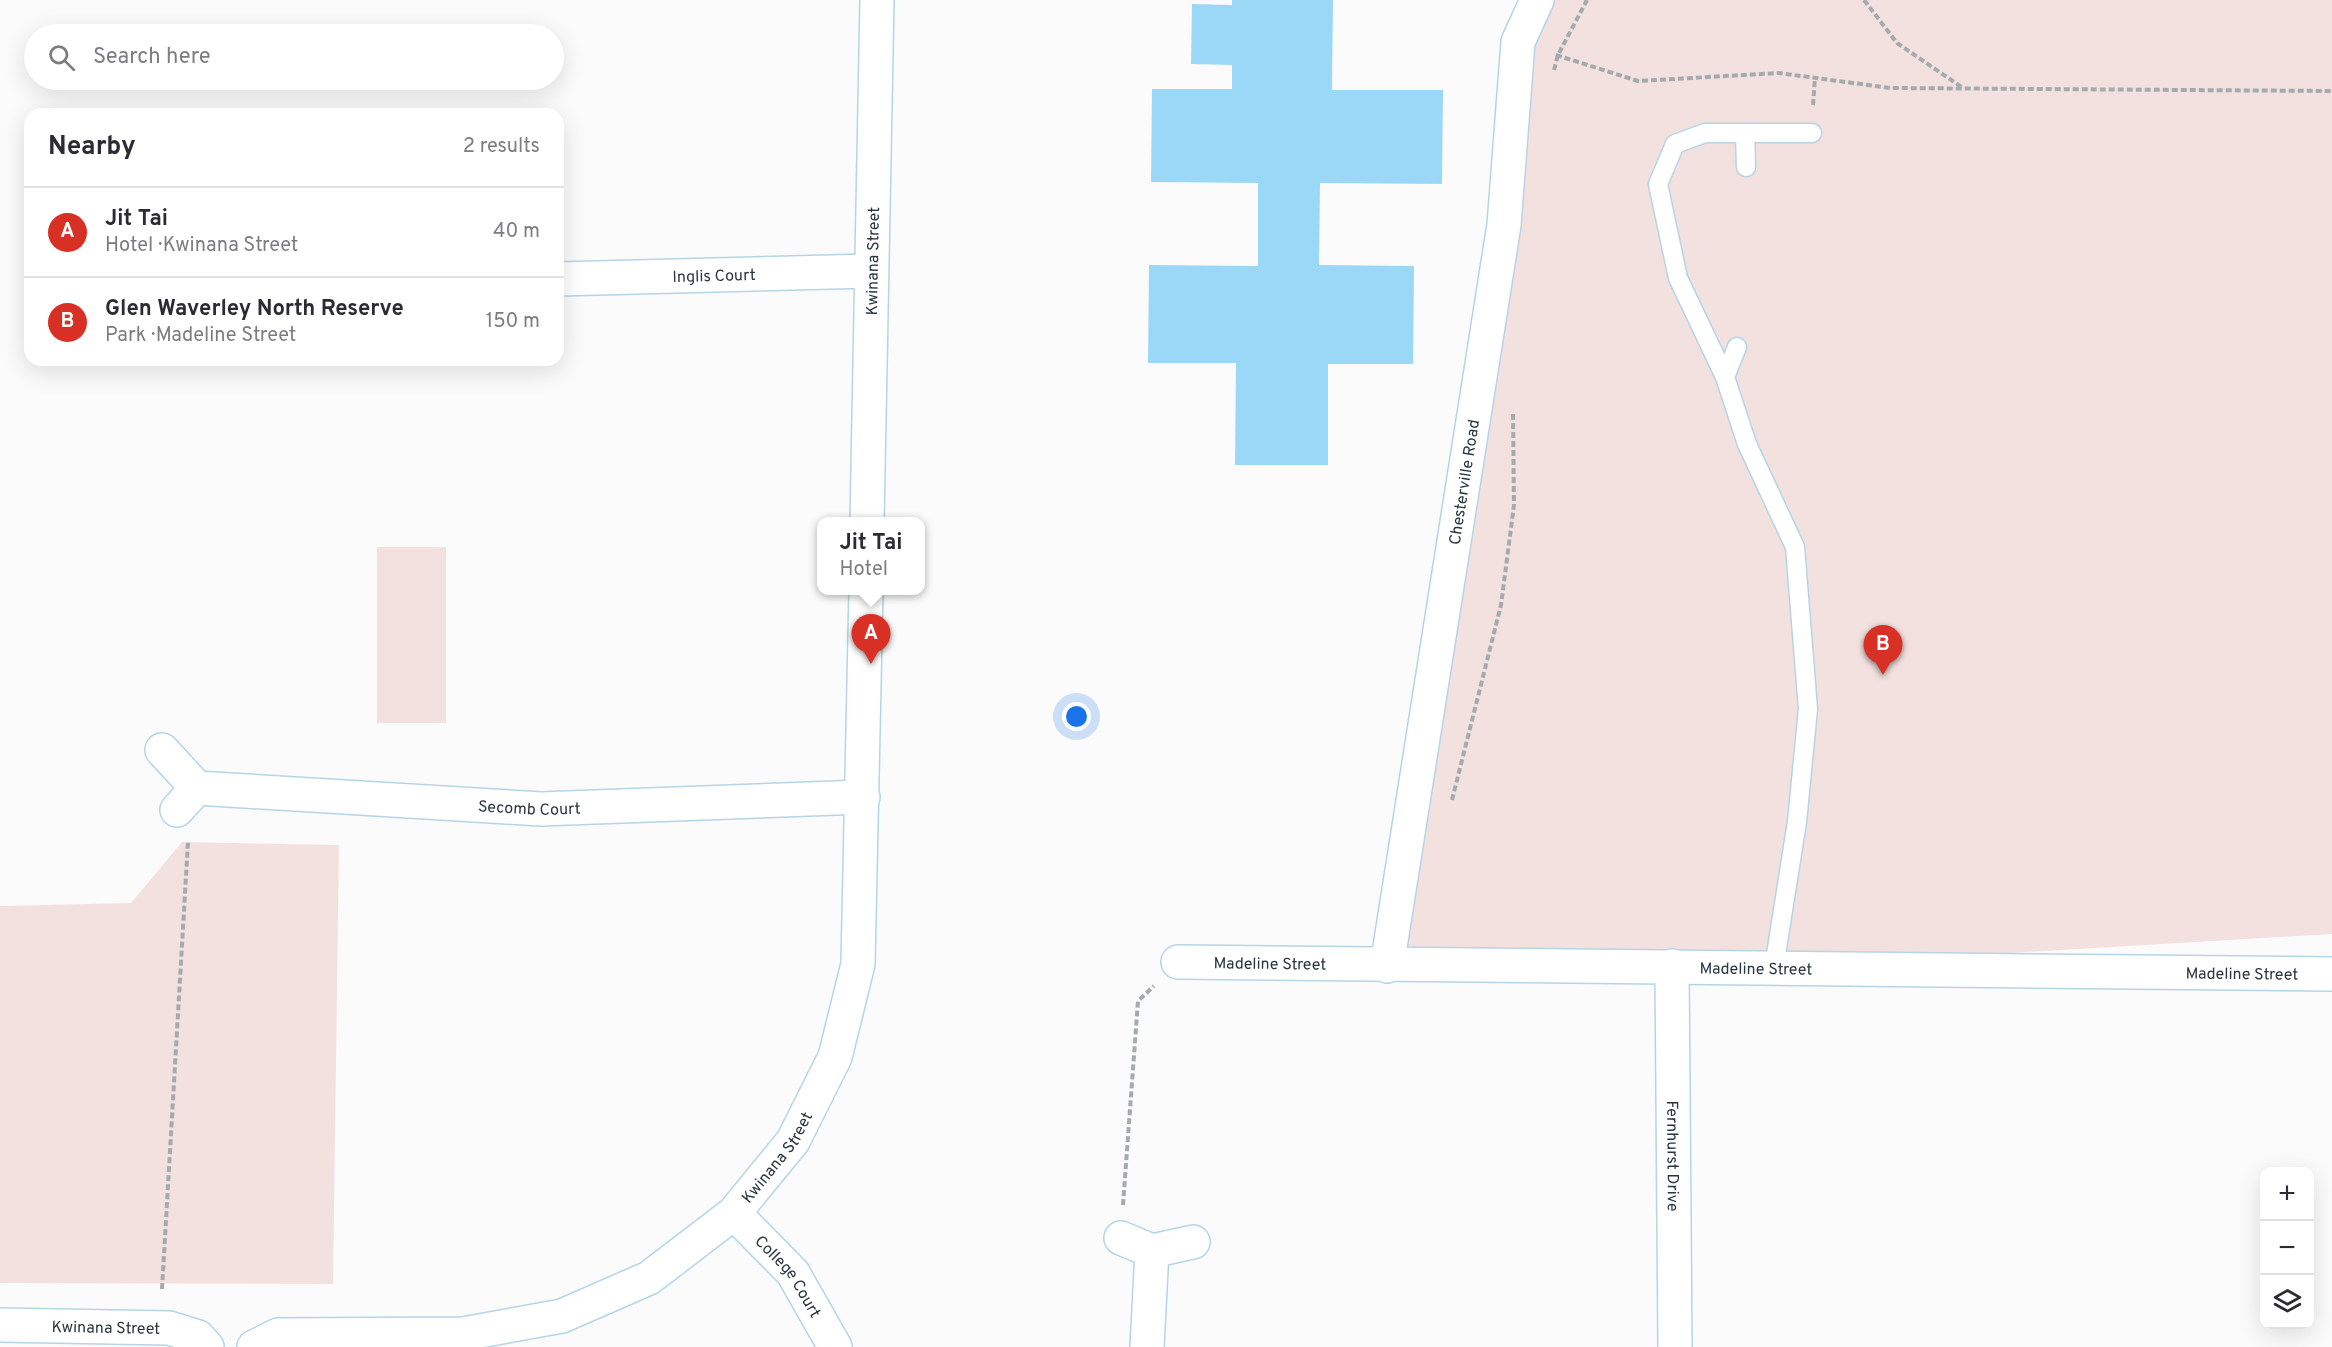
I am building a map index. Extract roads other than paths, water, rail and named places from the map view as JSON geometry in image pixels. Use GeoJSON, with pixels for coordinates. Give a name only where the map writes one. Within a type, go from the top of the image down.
{"type":"FeatureCollection","features":[{"type":"Feature","properties":{"kind":"street","name":"Kwinana Street"},"geometry":{"type":"LineString","coordinates":[[867,517],[877,0]]}},
{"type":"Feature","properties":{"kind":"street","name":"Chesterville Road"},"geometry":{"type":"LineString","coordinates":[[1387,966],[1504,225],[1518,42],[1537,0]]}},
{"type":"Feature","properties":{"kind":"street","name":"Inglis Court"},"geometry":{"type":"LineString","coordinates":[[564,279],[870,271]]}},
{"type":"Feature","properties":{"kind":"street","name":"Kwinana Street"},"geometry":{"type":"LineString","coordinates":[[254,1347],[278,1335],[464,1334],[562,1316],[650,1278],[734,1213],[793,1142],[835,1057],[858,964],[866,595]]}},
{"type":"Feature","properties":{"kind":"street","name":"Secomb Court"},"geometry":{"type":"LineString","coordinates":[[162,750],[187,799],[541,809],[863,797]]}},
{"type":"Feature","properties":{"kind":"street","name":"Madeline Street"},"geometry":{"type":"LineString","coordinates":[[1178,962],[1387,966],[1672,966],[2332,974]]}},
{"type":"Feature","properties":{"kind":"street","name":"Fernhurst Drive"},"geometry":{"type":"LineString","coordinates":[[1672,966],[1675,1347]]}},
{"type":"Feature","properties":{"kind":"street","name":"College Court"},"geometry":{"type":"LineString","coordinates":[[734,1213],[793,1273],[834,1347]]}},
{"type":"Feature","properties":{"kind":"street"},"geometry":{"type":"LineString","coordinates":[[1121,1238],[1152,1251],[1193,1242]]}},
{"type":"Feature","properties":{"kind":"street"},"geometry":{"type":"LineString","coordinates":[[1147,1347],[1152,1251]]}},
{"type":"Feature","properties":{"kind":"street","name":"Kwinana Street"},"geometry":{"type":"LineString","coordinates":[[0,1325],[169,1328],[198,1337],[207,1347]]}},
{"type":"Feature","properties":{"kind":"lane"},"geometry":{"type":"LineString","coordinates":[[1774,967],[1797,822],[1808,709],[1796,547],[1747,444],[1725,377],[1678,278],[1658,184],[1675,144],[1704,133],[1812,133]]}},
{"type":"Feature","properties":{"kind":"lane"},"geometry":{"type":"LineString","coordinates":[[1745,133],[1746,167]]}},
{"type":"Feature","properties":{"kind":"lane"},"geometry":{"type":"LineString","coordinates":[[1725,377],[1737,347]]}},
{"type":"Feature","properties":{"kind":"place","name":"Jit Tai"},"geometry":{"type":"Point","coordinates":[871,664]}},
{"type":"Feature","properties":{"kind":"place","name":"Glen Waverley North Reserve"},"geometry":{"type":"Point","coordinates":[1883,675]}}]}
